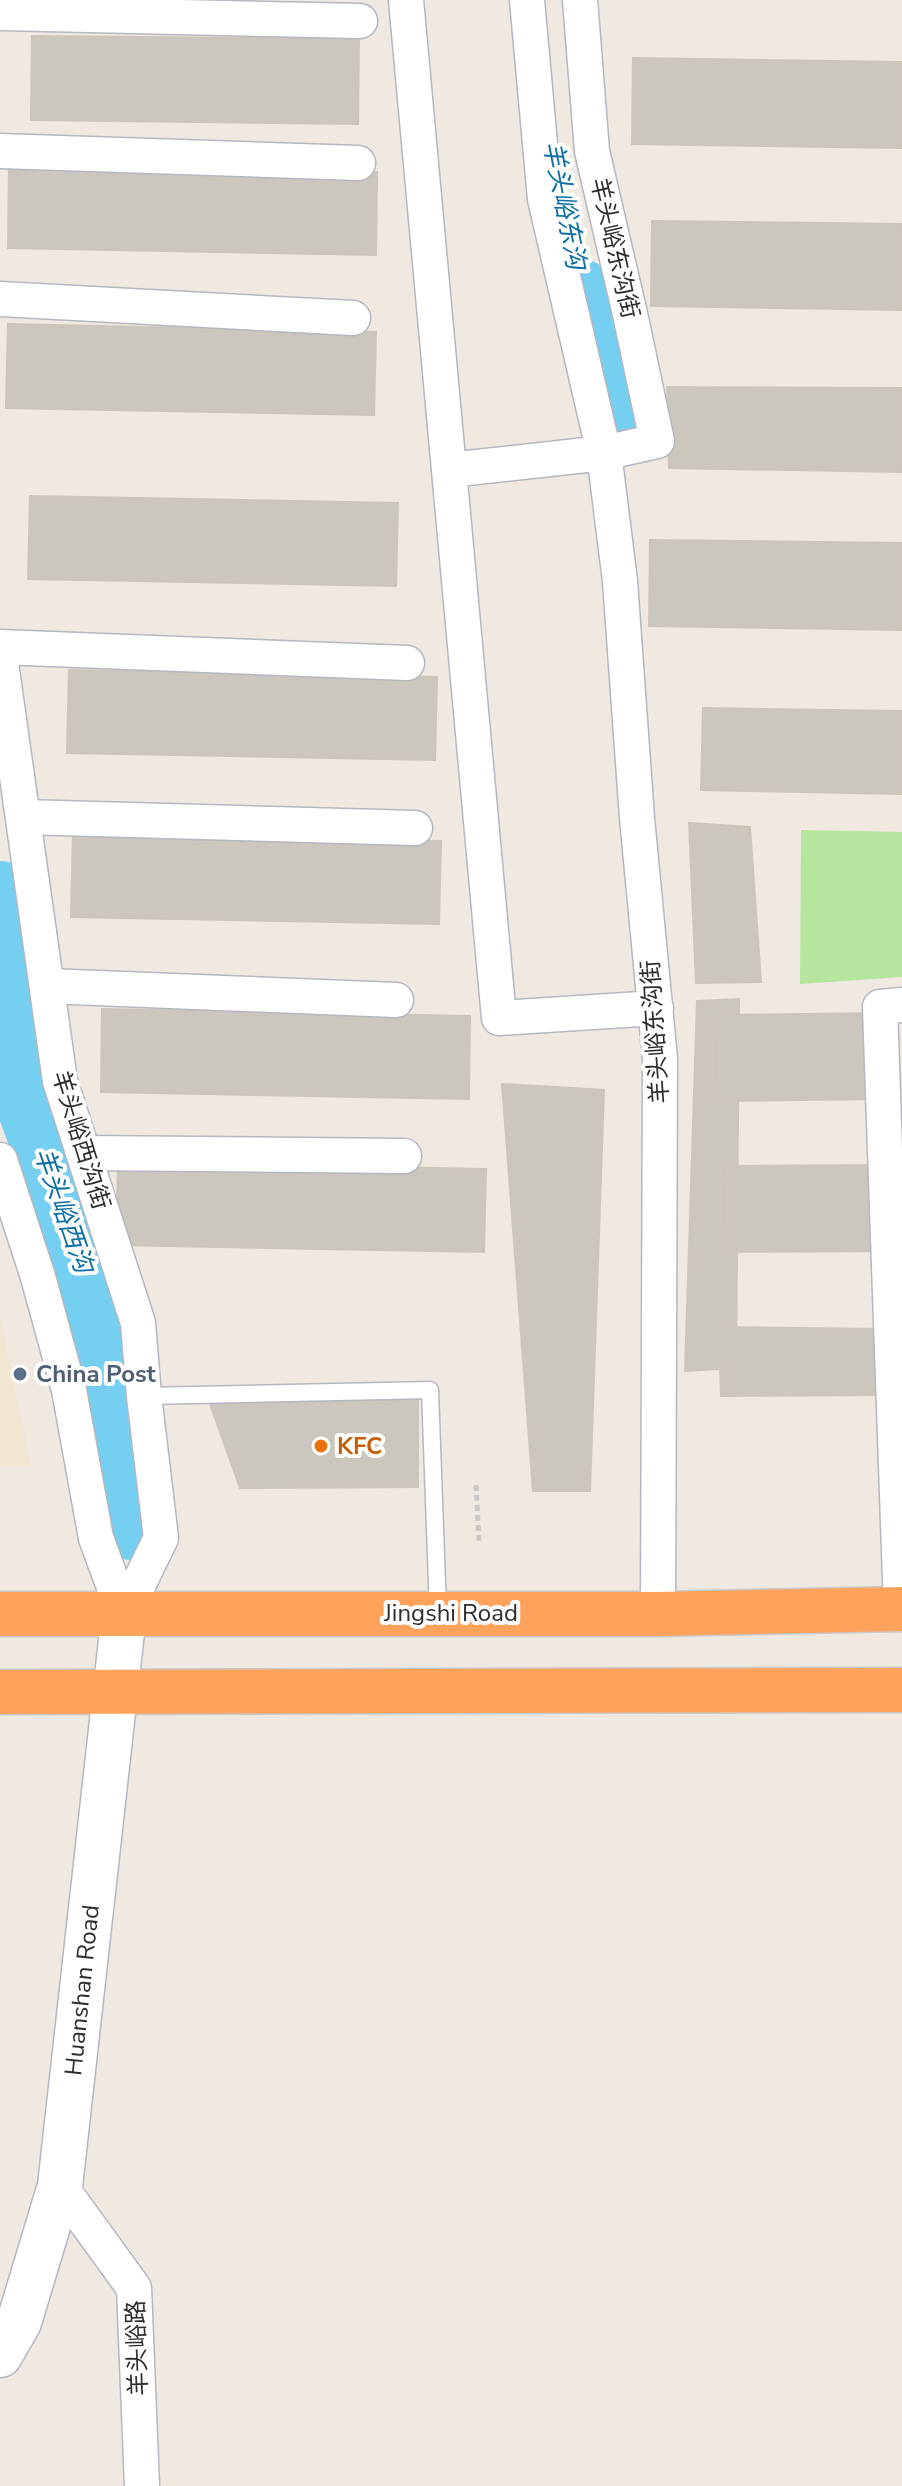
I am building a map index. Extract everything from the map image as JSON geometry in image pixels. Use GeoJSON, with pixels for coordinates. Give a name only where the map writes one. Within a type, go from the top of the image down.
{"type":"FeatureCollection","features":[{"type":"Feature","properties":{"kind":"highway","name":"Jingshi Road"},"geometry":{"type":"LineString","coordinates":[[0,1614],[658,1614],[901,1609]]}},
{"type":"Feature","properties":{"kind":"highway"},"geometry":{"type":"LineString","coordinates":[[0,1692],[902,1690]]}},
{"type":"Feature","properties":{"kind":"street"},"geometry":{"type":"LineString","coordinates":[[406,0],[499,1018],[656,1008]]}},
{"type":"Feature","properties":{"kind":"street","name":"羊头峪东沟街"},"geometry":{"type":"LineString","coordinates":[[527,0],[545,199],[604,453],[620,581],[637,818],[656,1008],[660,1059],[658,1614]]}},
{"type":"Feature","properties":{"kind":"street","name":"羊头峪东沟街"},"geometry":{"type":"LineString","coordinates":[[580,0],[592,151],[657,441],[604,453]]}},
{"type":"Feature","properties":{"kind":"street"},"geometry":{"type":"LineString","coordinates":[[0,13],[360,21]]}},
{"type":"Feature","properties":{"kind":"street"},"geometry":{"type":"LineString","coordinates":[[0,151],[358,163]]}},
{"type":"Feature","properties":{"kind":"street"},"geometry":{"type":"LineString","coordinates":[[0,299],[353,318]]}},
{"type":"Feature","properties":{"kind":"street"},"geometry":{"type":"LineString","coordinates":[[449,470],[604,453]]}},
{"type":"Feature","properties":{"kind":"street"},"geometry":{"type":"LineString","coordinates":[[0,647],[407,663]]}},
{"type":"Feature","properties":{"kind":"street","name":"羊头峪西沟街"},"geometry":{"type":"LineString","coordinates":[[0,656],[60,1081],[138,1323],[161,1538],[124,1614]]}},
{"type":"Feature","properties":{"kind":"street"},"geometry":{"type":"LineString","coordinates":[[23,817],[415,828]]}},
{"type":"Feature","properties":{"kind":"street"},"geometry":{"type":"LineString","coordinates":[[47,986],[396,1000]]}},
{"type":"Feature","properties":{"kind":"street"},"geometry":{"type":"LineString","coordinates":[[901,1609],[880,1007],[902,1005]]}},
{"type":"Feature","properties":{"kind":"street"},"geometry":{"type":"LineString","coordinates":[[83,1153],[404,1156]]}},
{"type":"Feature","properties":{"kind":"street"},"geometry":{"type":"LineString","coordinates":[[0,1160],[38,1277],[69,1390],[96,1538],[124,1614]]}},
{"type":"Feature","properties":{"kind":"street","name":"Huanshan Road"},"geometry":{"type":"LineString","coordinates":[[0,2355],[19,2322],[60,2186],[124,1614]]}},
{"type":"Feature","properties":{"kind":"street","name":"羊头峪路"},"geometry":{"type":"LineString","coordinates":[[60,2186],[134,2288],[142,2486]]}},
{"type":"Feature","properties":{"kind":"lane"},"geometry":{"type":"LineString","coordinates":[[144,1396],[430,1390],[438,1613]]}},
{"type":"Feature","properties":{"kind":"path"},"geometry":{"type":"LineString","coordinates":[[476,1485],[479,1541]]}},
{"type":"Feature","properties":{"kind":"shaded area"},"geometry":{"type":"Polygon","coordinates":[[[0,1315],[31,1467],[0,1467],[0,1315]]]}},
{"type":"Feature","properties":{"kind":"green space"},"geometry":{"type":"Polygon","coordinates":[[[801,830],[902,832],[902,977],[800,984],[801,830]]]}},
{"type":"Feature","properties":{"kind":"building"},"geometry":{"type":"Polygon","coordinates":[[[32,36],[359,39],[358,124],[31,120],[32,36]]]}},
{"type":"Feature","properties":{"kind":"building"},"geometry":{"type":"Polygon","coordinates":[[[633,58],[902,62],[902,148],[632,144],[633,58]]]}},
{"type":"Feature","properties":{"kind":"building"},"geometry":{"type":"Polygon","coordinates":[[[9,166],[377,172],[376,255],[8,248],[9,166]]]}},
{"type":"Feature","properties":{"kind":"building"},"geometry":{"type":"Polygon","coordinates":[[[652,221],[902,224],[902,310],[651,306],[652,221]]]}},
{"type":"Feature","properties":{"kind":"building"},"geometry":{"type":"Polygon","coordinates":[[[8,324],[376,332],[374,415],[6,408],[8,324]]]}},
{"type":"Feature","properties":{"kind":"building"},"geometry":{"type":"Polygon","coordinates":[[[667,387],[902,388],[902,472],[669,468],[667,387]]]}},
{"type":"Feature","properties":{"kind":"building"},"geometry":{"type":"Polygon","coordinates":[[[30,496],[398,503],[396,586],[28,579],[30,496]]]}},
{"type":"Feature","properties":{"kind":"building"},"geometry":{"type":"Polygon","coordinates":[[[650,540],[902,543],[902,630],[649,626],[650,540]]]}},
{"type":"Feature","properties":{"kind":"building"},"geometry":{"type":"Polygon","coordinates":[[[69,670],[437,677],[435,760],[67,753],[69,670]]]}},
{"type":"Feature","properties":{"kind":"building"},"geometry":{"type":"Polygon","coordinates":[[[703,708],[902,711],[902,794],[701,790],[703,708]]]}},
{"type":"Feature","properties":{"kind":"building"},"geometry":{"type":"Polygon","coordinates":[[[689,823],[750,827],[761,982],[696,983],[689,823]]]}},
{"type":"Feature","properties":{"kind":"building"},"geometry":{"type":"Polygon","coordinates":[[[73,833],[441,841],[439,924],[71,917],[73,833]]]}},
{"type":"Feature","properties":{"kind":"building"},"geometry":{"type":"Polygon","coordinates":[[[739,999],[736,1368],[685,1371],[697,1001],[739,999]]]}},
{"type":"Feature","properties":{"kind":"building"},"geometry":{"type":"Polygon","coordinates":[[[102,1009],[470,1016],[469,1099],[101,1092],[102,1009]]]}},
{"type":"Feature","properties":{"kind":"building"},"geometry":{"type":"Polygon","coordinates":[[[882,1013],[883,1099],[717,1101],[716,1015],[882,1013]]]}},
{"type":"Feature","properties":{"kind":"building"},"geometry":{"type":"Polygon","coordinates":[[[502,1084],[604,1090],[590,1491],[533,1491],[502,1084]]]}},
{"type":"Feature","properties":{"kind":"building"},"geometry":{"type":"Polygon","coordinates":[[[118,1162],[486,1169],[484,1252],[116,1245],[118,1162]]]}},
{"type":"Feature","properties":{"kind":"building"},"geometry":{"type":"Polygon","coordinates":[[[890,1165],[891,1251],[725,1252],[724,1166],[890,1165]]]}},
{"type":"Feature","properties":{"kind":"building"},"geometry":{"type":"Polygon","coordinates":[[[719,1327],[880,1329],[879,1395],[721,1396],[719,1327]]]}},
{"type":"Feature","properties":{"kind":"building","name":"KFC"},"geometry":{"type":"Polygon","coordinates":[[[418,1399],[418,1487],[240,1488],[210,1404],[418,1399]]]}},
{"type":"Feature","properties":{"kind":"waterway","name":"羊头峪东沟"},"geometry":{"type":"LineString","coordinates":[[583,292],[611,406]]}},
{"type":"Feature","properties":{"kind":"waterway","name":"羊头峪西沟"},"geometry":{"type":"LineString","coordinates":[[0,893],[27,1102],[86,1262],[131,1528]]}},
{"type":"Feature","properties":{"kind":"place","name":"China Post"},"geometry":{"type":"Point","coordinates":[20,1374]}},
{"type":"Feature","properties":{"kind":"place","name":"KFC"},"geometry":{"type":"Point","coordinates":[321,1446]}}]}
